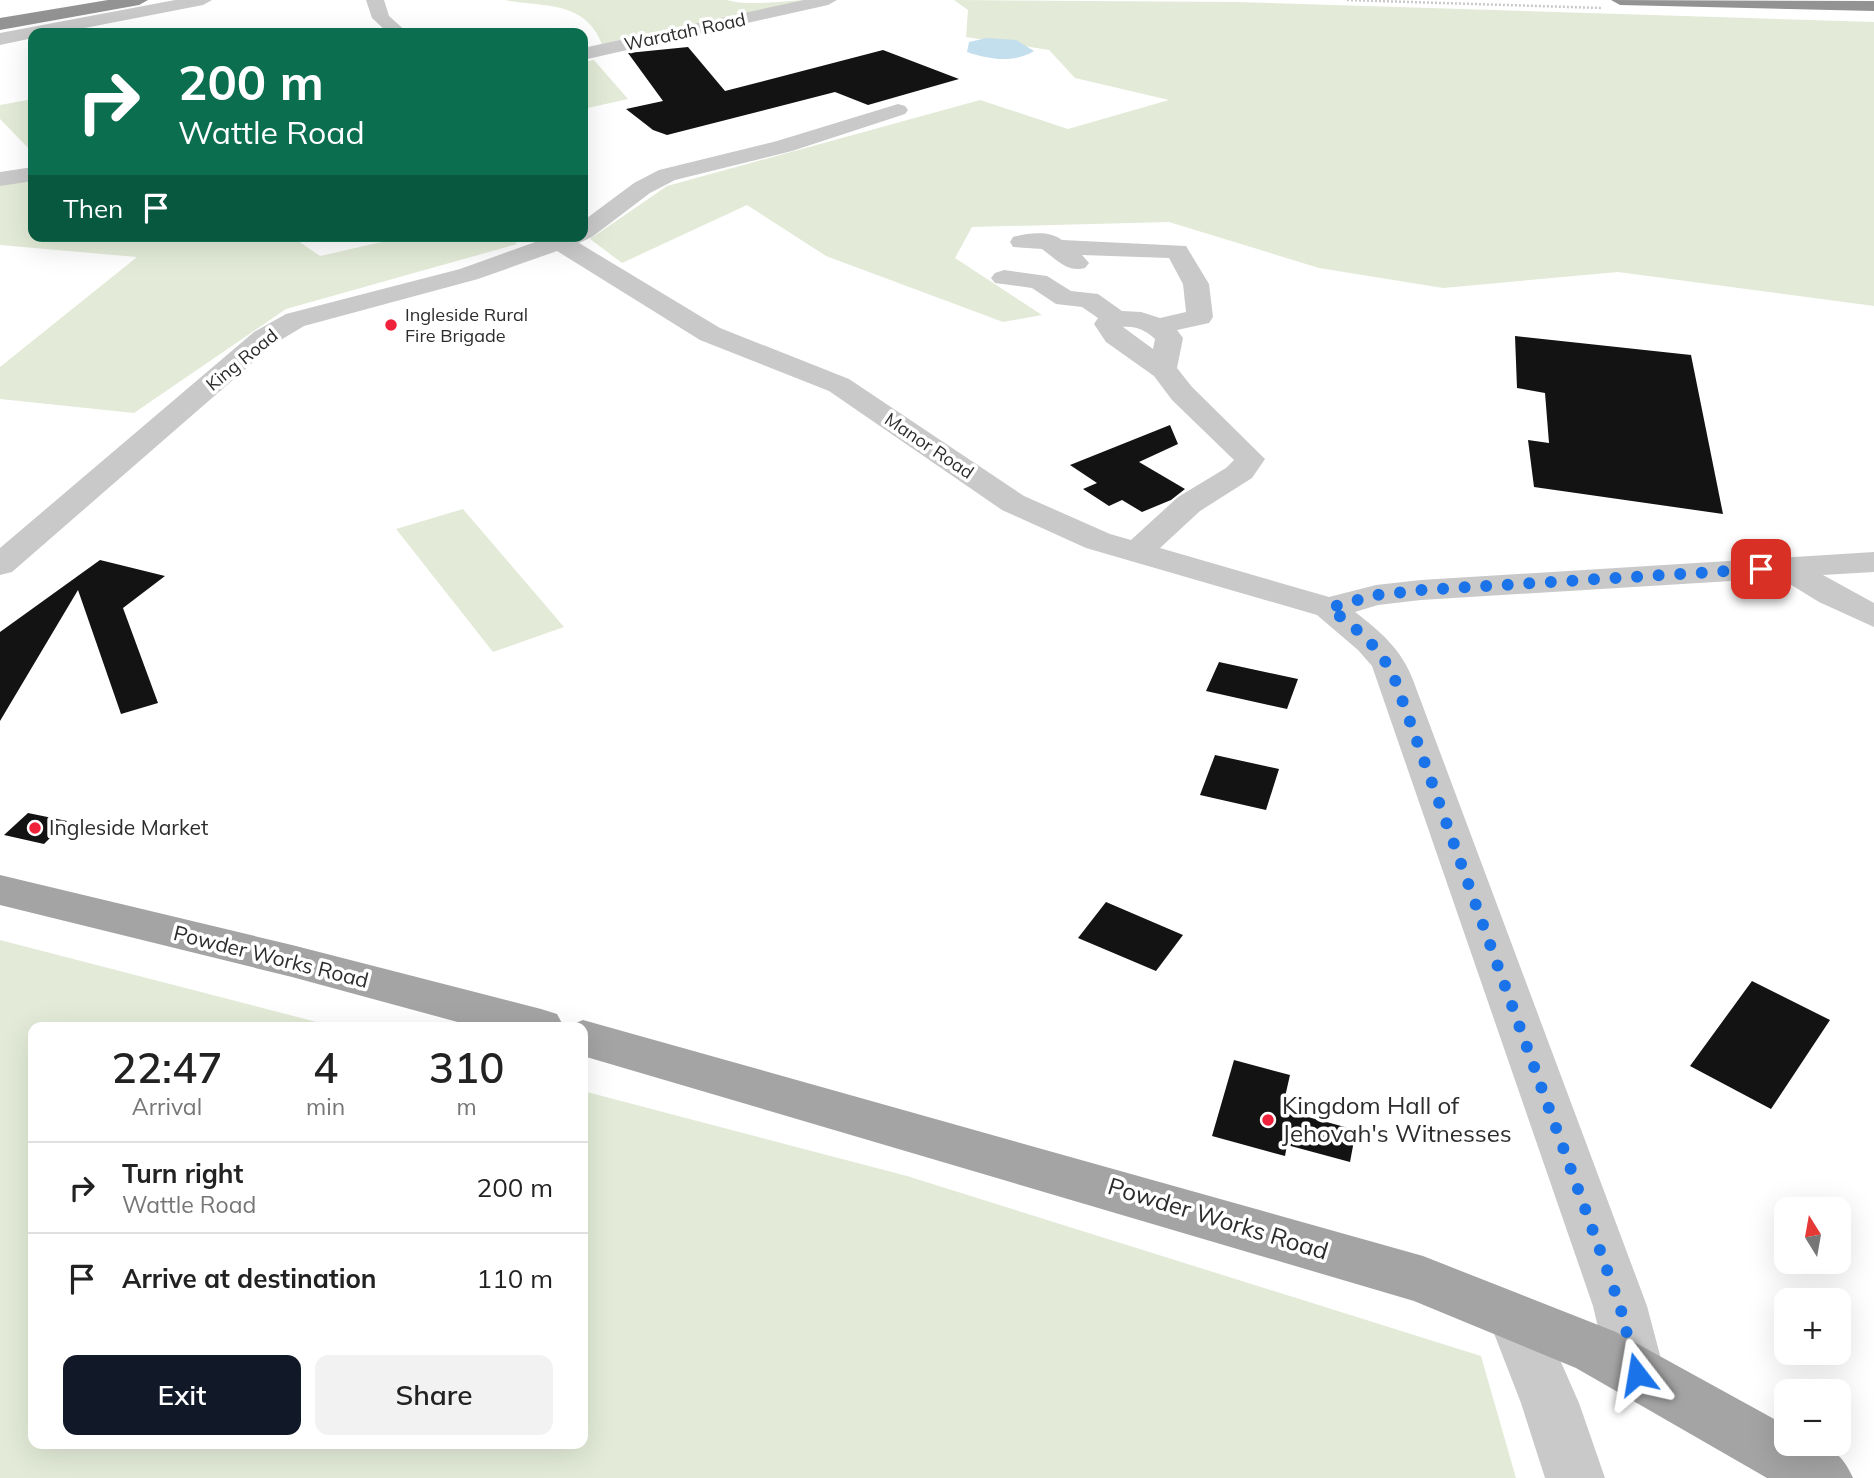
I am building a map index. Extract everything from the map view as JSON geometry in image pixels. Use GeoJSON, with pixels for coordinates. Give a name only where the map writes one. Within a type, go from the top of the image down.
{"type":"FeatureCollection","features":[{"type":"Feature","properties":{"kind":"highway"},"geometry":{"type":"LineString","coordinates":[[0,14],[112,0]]}},
{"type":"Feature","properties":{"kind":"highway"},"geometry":{"type":"LineString","coordinates":[[0,24],[74,5],[139,0]]}},
{"type":"Feature","properties":{"kind":"highway"},"geometry":{"type":"LineString","coordinates":[[1620,0],[1874,6]]}},
{"type":"Feature","properties":{"kind":"highway"},"geometry":{"type":"LineString","coordinates":[[1849,0],[1874,1]]}},
{"type":"Feature","properties":{"kind":"main road","name":"Powder Works Road"},"geometry":{"type":"LineString","coordinates":[[0,890],[292,961],[522,1022]]}},
{"type":"Feature","properties":{"kind":"main road","name":"Powder Works Road"},"geometry":{"type":"LineString","coordinates":[[588,1039],[1164,1203],[1423,1280],[1596,1350],[1824,1478]]}},
{"type":"Feature","properties":{"kind":"street"},"geometry":{"type":"LineString","coordinates":[[57,28],[203,0]]}},
{"type":"Feature","properties":{"kind":"street"},"geometry":{"type":"LineString","coordinates":[[375,0],[381,18],[393,28]]}},
{"type":"Feature","properties":{"kind":"street","name":"Waratah Road"},"geometry":{"type":"LineString","coordinates":[[588,53],[828,0]]}},
{"type":"Feature","properties":{"kind":"street"},"geometry":{"type":"LineString","coordinates":[[0,39],[28,34]]}},
{"type":"Feature","properties":{"kind":"street","name":"King Road"},"geometry":{"type":"LineString","coordinates":[[588,223],[667,175],[814,136],[898,110]]}},
{"type":"Feature","properties":{"kind":"street"},"geometry":{"type":"LineString","coordinates":[[0,179],[28,175]]}},
{"type":"Feature","properties":{"kind":"street"},"geometry":{"type":"LineString","coordinates":[[1022,242],[1048,241],[1072,257],[1087,280],[1070,299]]}},
{"type":"Feature","properties":{"kind":"street","name":"King Road"},"geometry":{"type":"LineString","coordinates":[[0,565],[264,338],[295,320],[469,274],[554,242]]}},
{"type":"Feature","properties":{"kind":"street","name":"Manor Road"},"geometry":{"type":"LineString","coordinates":[[574,242],[710,334],[839,385],[1013,503],[1098,541],[1329,608]]}},
{"type":"Feature","properties":{"kind":"street"},"geometry":{"type":"LineString","coordinates":[[1004,278],[1038,281],[1070,299],[1116,319],[1142,320],[1160,326],[1200,317],[1196,285],[1171,244],[1058,247]]}},
{"type":"Feature","properties":{"kind":"street"},"geometry":{"type":"LineString","coordinates":[[1116,319],[1107,324],[1116,336],[1164,370],[1180,394],[1230,435],[1250,459],[1243,473],[1203,494],[1159,528],[1139,552]]}},
{"type":"Feature","properties":{"kind":"street"},"geometry":{"type":"LineString","coordinates":[[1160,326],[1169,338],[1164,370]]}},
{"type":"Feature","properties":{"kind":"street"},"geometry":{"type":"LineString","coordinates":[[1329,608],[1376,595],[1422,590],[1874,562]]}},
{"type":"Feature","properties":{"kind":"street"},"geometry":{"type":"LineString","coordinates":[[1787,568],[1831,595],[1874,616]]}},
{"type":"Feature","properties":{"kind":"street"},"geometry":{"type":"LineString","coordinates":[[1329,608],[1371,642],[1389,664],[1620,1306],[1637,1374]]}},
{"type":"Feature","properties":{"kind":"street"},"geometry":{"type":"LineString","coordinates":[[1516,1318],[1550,1403],[1575,1478]]}},
{"type":"Feature","properties":{"kind":"green space"},"geometry":{"type":"Polygon","coordinates":[[[505,0],[727,0],[757,3],[812,0],[602,44],[585,20],[574,13],[562,8],[505,0]]]}},
{"type":"Feature","properties":{"kind":"green space"},"geometry":{"type":"Polygon","coordinates":[[[954,0],[1237,2],[1874,22],[1874,306],[1618,272],[1443,288],[1319,268],[1169,222],[972,227],[955,258],[1042,315],[1003,322],[826,256],[747,205],[622,263],[590,239],[667,186],[980,100],[1068,129],[1169,100],[1075,78],[1049,50],[966,37],[968,10],[954,0]]]}},
{"type":"Feature","properties":{"kind":"green space"},"geometry":{"type":"Polygon","coordinates":[[[594,60],[628,99],[588,108],[588,61],[594,60]]]}},
{"type":"Feature","properties":{"kind":"green space"},"geometry":{"type":"Polygon","coordinates":[[[28,100],[28,148],[0,119],[0,105],[28,100]]]}},
{"type":"Feature","properties":{"kind":"green space"},"geometry":{"type":"Polygon","coordinates":[[[28,179],[28,242],[300,242],[320,256],[382,242],[517,244],[286,309],[134,413],[0,399],[0,367],[137,257],[0,245],[0,185],[28,179]]]}},
{"type":"Feature","properties":{"kind":"green space"},"geometry":{"type":"Polygon","coordinates":[[[463,509],[564,627],[493,652],[396,529],[463,509]]]}},
{"type":"Feature","properties":{"kind":"green space"},"geometry":{"type":"Polygon","coordinates":[[[0,940],[317,1022],[28,1022],[28,1449],[588,1449],[588,1092],[907,1176],[1481,1356],[1516,1478],[0,1478],[0,940]]]}},
{"type":"Feature","properties":{"kind":"water"},"geometry":{"type":"Polygon","coordinates":[[[987,38],[1016,40],[1034,51],[1009,59],[983,57],[967,52],[969,42],[987,38]]]}},
{"type":"Feature","properties":{"kind":"building"},"geometry":{"type":"Polygon","coordinates":[[[688,47],[725,91],[883,50],[959,79],[868,105],[835,92],[667,135],[653,130],[626,109],[663,101],[628,53],[688,47]]]}},
{"type":"Feature","properties":{"kind":"building"},"geometry":{"type":"Polygon","coordinates":[[[1515,336],[1691,355],[1723,514],[1534,487],[1528,440],[1549,443],[1545,393],[1517,388],[1515,336]]]}},
{"type":"Feature","properties":{"kind":"building"},"geometry":{"type":"Polygon","coordinates":[[[1170,425],[1178,444],[1139,462],[1185,489],[1171,500],[1142,512],[1122,500],[1109,506],[1083,489],[1097,483],[1070,465],[1170,425]]]}},
{"type":"Feature","properties":{"kind":"building"},"geometry":{"type":"Polygon","coordinates":[[[100,560],[165,576],[123,608],[158,703],[121,714],[78,590],[0,721],[0,632],[100,560]]]}},
{"type":"Feature","properties":{"kind":"building"},"geometry":{"type":"Polygon","coordinates":[[[1219,662],[1298,679],[1287,709],[1206,691],[1219,662]]]}},
{"type":"Feature","properties":{"kind":"building"},"geometry":{"type":"Polygon","coordinates":[[[1215,755],[1279,769],[1266,810],[1200,795],[1215,755]]]}},
{"type":"Feature","properties":{"kind":"building","name":"Ingleside Market"},"geometry":{"type":"Polygon","coordinates":[[[28,813],[67,821],[44,844],[4,835],[28,813]]]}},
{"type":"Feature","properties":{"kind":"building"},"geometry":{"type":"Polygon","coordinates":[[[1106,902],[1183,935],[1156,971],[1078,938],[1106,902]]]}},
{"type":"Feature","properties":{"kind":"building"},"geometry":{"type":"Polygon","coordinates":[[[1752,981],[1830,1020],[1771,1109],[1690,1066],[1752,981]]]}},
{"type":"Feature","properties":{"kind":"building","name":"Kingdom Hall of Jehovah's Witnesses"},"geometry":{"type":"Polygon","coordinates":[[[1234,1060],[1290,1075],[1282,1110],[1356,1130],[1350,1162],[1287,1145],[1285,1156],[1212,1136],[1234,1060]]]}},
{"type":"Feature","properties":{"kind":"place","name":"Ingleside Rural Fire Brigade"},"geometry":{"type":"Point","coordinates":[391,325]}},
{"type":"Feature","properties":{"kind":"place","name":"Ingleside Market"},"geometry":{"type":"Point","coordinates":[35,828]}},
{"type":"Feature","properties":{"kind":"place","name":"Kingdom Hall of Jehovah's Witnesses"},"geometry":{"type":"Point","coordinates":[1268,1120]}},
{"type":"Feature","properties":{"kind":"route"},"geometry":{"type":"LineString","coordinates":[[1637,1374],[1620,1306],[1389,664],[1371,642],[1329,608],[1376,595],[1422,590],[1761,569]]}}]}
